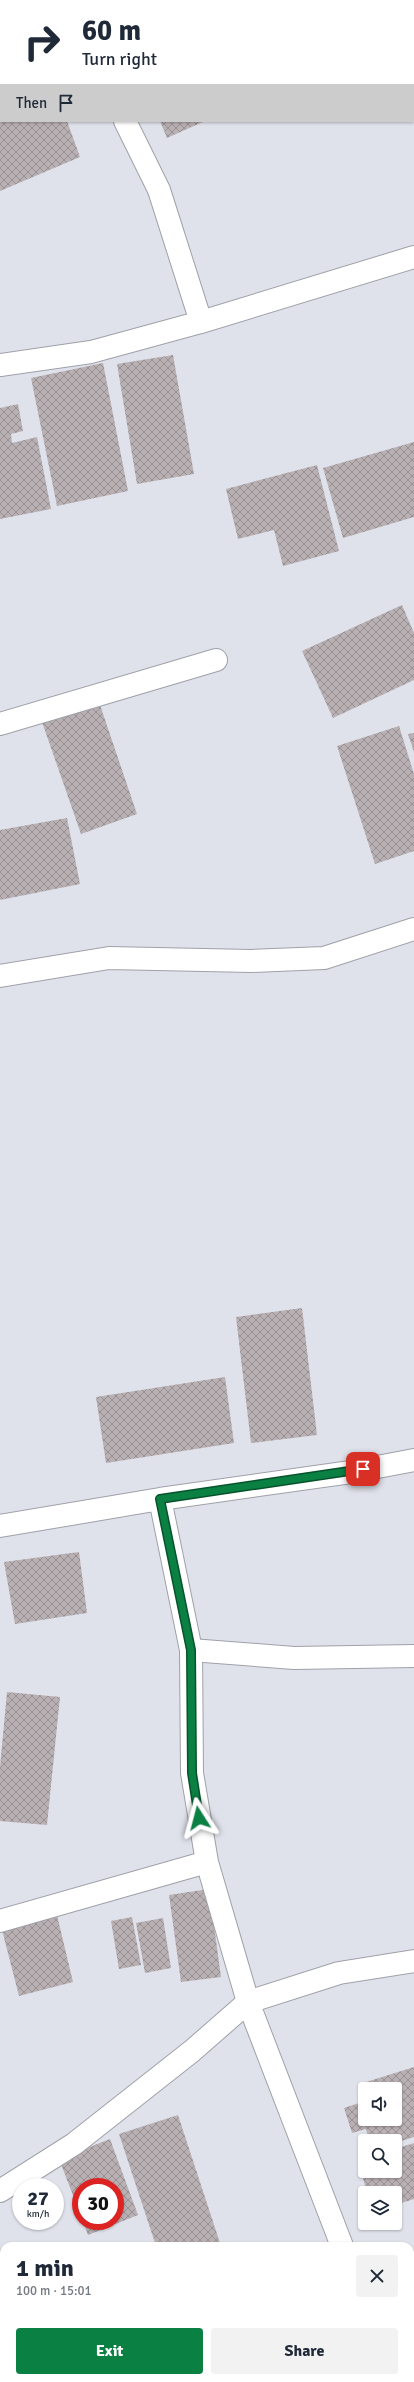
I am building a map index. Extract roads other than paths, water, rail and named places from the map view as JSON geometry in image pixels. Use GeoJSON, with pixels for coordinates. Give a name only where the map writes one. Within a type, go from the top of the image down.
{"type":"FeatureCollection","features":[{"type":"Feature","properties":{"kind":"street"},"geometry":{"type":"LineString","coordinates":[[125,122],[159,190],[201,322]]}},
{"type":"Feature","properties":{"kind":"street"},"geometry":{"type":"LineString","coordinates":[[0,365],[91,352],[201,322],[414,257]]}},
{"type":"Feature","properties":{"kind":"street"},"geometry":{"type":"LineString","coordinates":[[0,724],[216,660]]}},
{"type":"Feature","properties":{"kind":"street"},"geometry":{"type":"LineString","coordinates":[[0,976],[109,958],[251,961],[324,958],[414,929]]}},
{"type":"Feature","properties":{"kind":"street"},"geometry":{"type":"LineString","coordinates":[[0,1526],[160,1499],[350,1472],[414,1460]]}},
{"type":"Feature","properties":{"kind":"street"},"geometry":{"type":"LineString","coordinates":[[160,1499],[191,1650],[192,1773],[207,1862],[248,2002],[340,2242]]}},
{"type":"Feature","properties":{"kind":"street"},"geometry":{"type":"LineString","coordinates":[[191,1650],[294,1658],[414,1656]]}},
{"type":"Feature","properties":{"kind":"street"},"geometry":{"type":"LineString","coordinates":[[0,1921],[207,1862]]}},
{"type":"Feature","properties":{"kind":"street"},"geometry":{"type":"LineString","coordinates":[[0,2191],[74,2144],[192,2051],[248,2002],[339,1973],[414,1961]]}}]}
